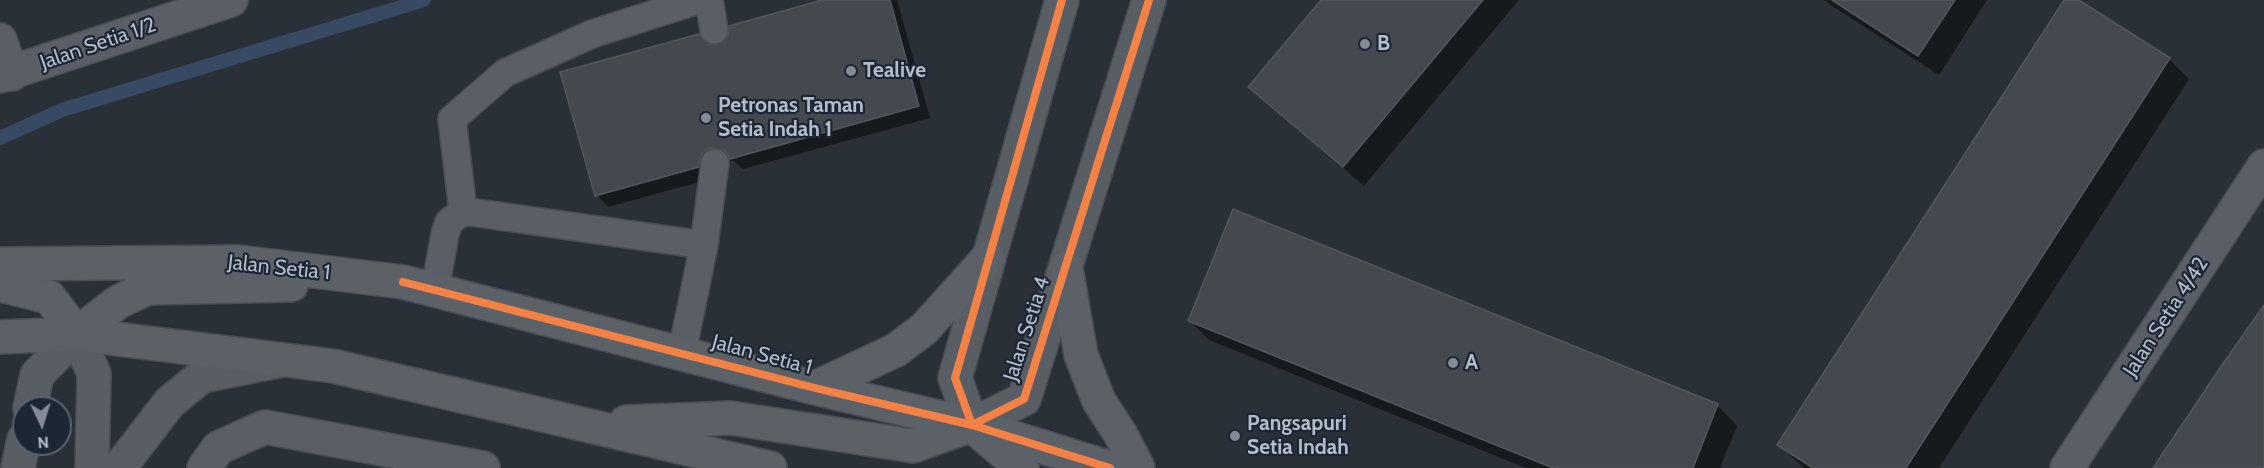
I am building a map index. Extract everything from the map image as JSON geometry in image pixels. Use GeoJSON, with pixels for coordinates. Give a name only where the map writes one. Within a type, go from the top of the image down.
{"type":"FeatureCollection","features":[{"type":"Feature","properties":{"kind":"main road"},"geometry":{"type":"LineString","coordinates":[[815,388],[896,350],[924,330],[988,258]]}},
{"type":"Feature","properties":{"kind":"main road","name":"Jalan Setia 1"},"geometry":{"type":"LineString","coordinates":[[0,264],[238,262],[404,282],[815,388],[972,424],[1110,468]]}},
{"type":"Feature","properties":{"kind":"main road"},"geometry":{"type":"LineString","coordinates":[[1066,268],[1081,355],[1099,402],[1121,435],[1138,468]]}},
{"type":"Feature","properties":{"kind":"main road"},"geometry":{"type":"LineString","coordinates":[[77,334],[118,302],[148,288],[404,282]]}},
{"type":"Feature","properties":{"kind":"main road"},"geometry":{"type":"LineString","coordinates":[[0,285],[49,297],[77,334]]}},
{"type":"Feature","properties":{"kind":"main road"},"geometry":{"type":"LineString","coordinates":[[0,337],[77,334],[333,366],[770,468]]}},
{"type":"Feature","properties":{"kind":"main road"},"geometry":{"type":"LineString","coordinates":[[584,424],[731,418],[913,446],[972,424],[1022,468]]}},
{"type":"Feature","properties":{"kind":"street","name":"Jalan Setia 1/2"},"geometry":{"type":"LineString","coordinates":[[6,75],[231,0]]}},
{"type":"Feature","properties":{"kind":"street"},"geometry":{"type":"LineString","coordinates":[[972,424],[955,378],[1062,0]]}},
{"type":"Feature","properties":{"kind":"street","name":"Jalan Setia 4"},"geometry":{"type":"LineString","coordinates":[[972,424],[1023,399],[1149,0]]}},
{"type":"Feature","properties":{"kind":"street"},"geometry":{"type":"LineString","coordinates":[[0,40],[6,75]]}},
{"type":"Feature","properties":{"kind":"street","name":"Jalan Setia 4/42"},"geometry":{"type":"LineString","coordinates":[[2067,468],[2264,166]]}},
{"type":"Feature","properties":{"kind":"street"},"geometry":{"type":"LineString","coordinates":[[33,396],[37,375],[77,334],[94,374],[92,468]]}},
{"type":"Feature","properties":{"kind":"street"},"geometry":{"type":"LineString","coordinates":[[119,468],[170,402],[202,376],[287,359]]}},
{"type":"Feature","properties":{"kind":"street"},"geometry":{"type":"LineString","coordinates":[[204,468],[218,448],[265,427],[483,468]]}},
{"type":"Feature","properties":{"kind":"lane"},"geometry":{"type":"LineString","coordinates":[[463,211],[452,119],[505,73],[592,34],[698,0]]}},
{"type":"Feature","properties":{"kind":"lane"},"geometry":{"type":"LineString","coordinates":[[709,0],[714,30]]}},
{"type":"Feature","properties":{"kind":"lane"},"geometry":{"type":"LineString","coordinates":[[682,352],[704,245],[715,163]]}},
{"type":"Feature","properties":{"kind":"lane"},"geometry":{"type":"LineString","coordinates":[[435,290],[449,222],[463,211],[704,245]]}},
{"type":"Feature","properties":{"kind":"building"},"geometry":{"type":"Polygon","coordinates":[[[822,0],[890,0],[919,106],[730,159],[724,150],[710,148],[702,154],[699,167],[595,196],[560,72],[699,34],[708,44],[717,45],[728,36],[729,26],[822,0]]]}},
{"type":"Feature","properties":{"kind":"building","name":"B"},"geometry":{"type":"Polygon","coordinates":[[[1321,0],[1483,0],[1343,167],[1248,87],[1321,0]]]}},
{"type":"Feature","properties":{"kind":"building"},"geometry":{"type":"Polygon","coordinates":[[[1832,0],[1955,0],[1918,56],[1832,0]]]}},
{"type":"Feature","properties":{"kind":"building"},"geometry":{"type":"Polygon","coordinates":[[[2064,0],[2079,0],[2170,58],[1906,468],[1813,468],[1777,445],[2064,0]]]}},
{"type":"Feature","properties":{"kind":"building","name":"A"},"geometry":{"type":"Polygon","coordinates":[[[1233,209],[1718,404],[1693,468],[1553,468],[1188,321],[1233,209]]]}},
{"type":"Feature","properties":{"kind":"building"},"geometry":{"type":"Polygon","coordinates":[[[2264,305],[2264,468],[2153,468],[2220,368],[2264,305]]]}},
{"type":"Feature","properties":{"kind":"waterway"},"geometry":{"type":"LineString","coordinates":[[0,138],[62,110],[424,0]]}},
{"type":"Feature","properties":{"kind":"cycle path"},"geometry":{"type":"LineString","coordinates":[[972,425],[955,378],[1062,0]]}},
{"type":"Feature","properties":{"kind":"cycle path"},"geometry":{"type":"LineString","coordinates":[[972,425],[1024,399],[1149,0]]}},
{"type":"Feature","properties":{"kind":"cycle path"},"geometry":{"type":"LineString","coordinates":[[403,282],[815,388],[972,425],[1110,468]]}},
{"type":"Feature","properties":{"kind":"place","name":"B"},"geometry":{"type":"Point","coordinates":[1365,44]}},
{"type":"Feature","properties":{"kind":"place","name":"Tealive"},"geometry":{"type":"Point","coordinates":[851,71]}},
{"type":"Feature","properties":{"kind":"place","name":"Petronas Taman Setia Indah 1"},"geometry":{"type":"Point","coordinates":[706,118]}},
{"type":"Feature","properties":{"kind":"place","name":"A"},"geometry":{"type":"Point","coordinates":[1453,363]}},
{"type":"Feature","properties":{"kind":"place","name":"Pangsapuri Setia Indah"},"geometry":{"type":"Point","coordinates":[1235,436]}}]}
